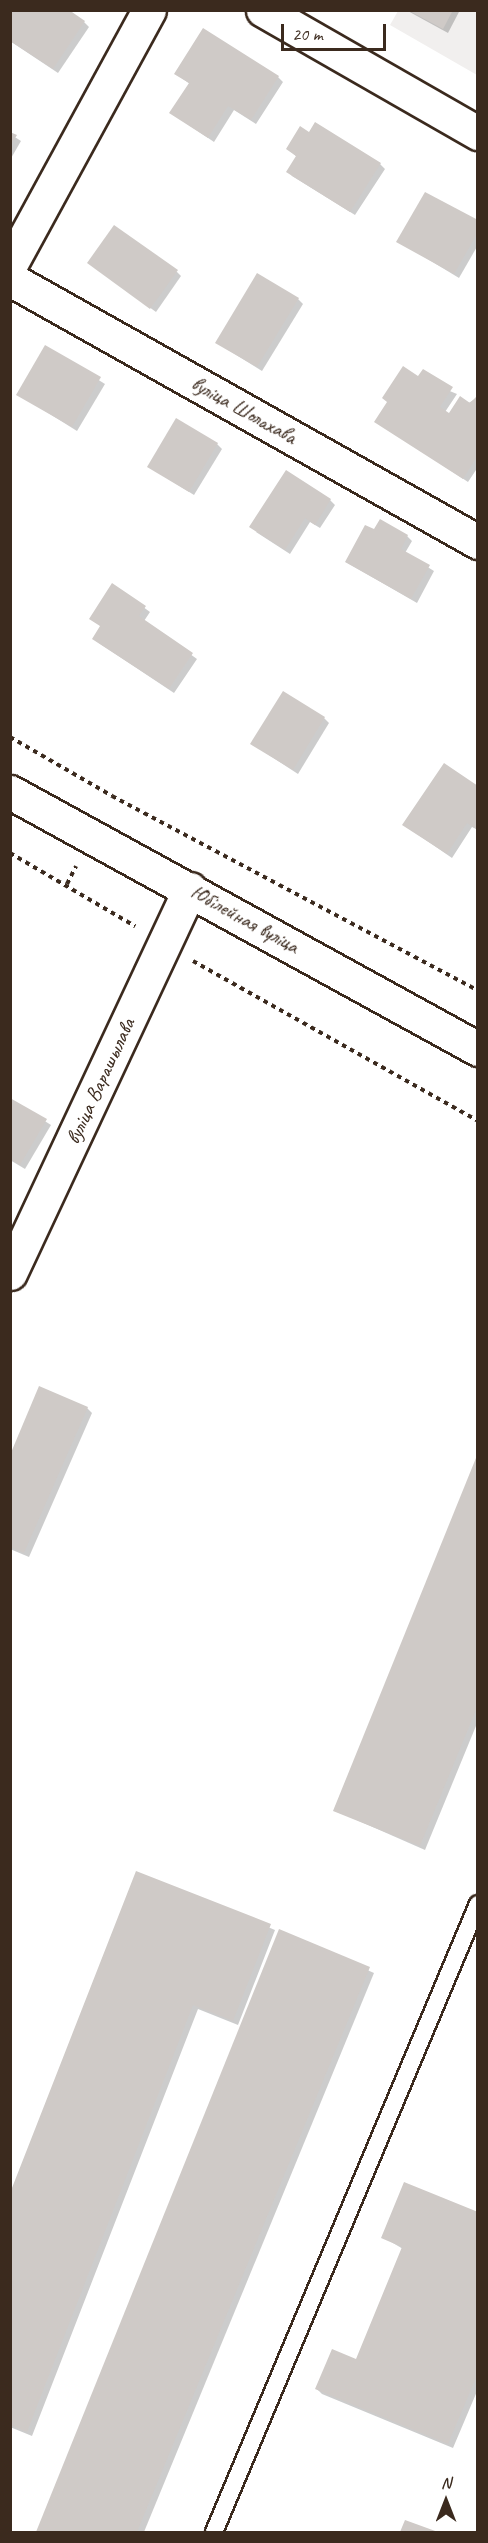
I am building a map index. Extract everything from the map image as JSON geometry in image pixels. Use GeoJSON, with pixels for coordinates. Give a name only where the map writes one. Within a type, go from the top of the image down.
{"type":"FeatureCollection","features":[{"type":"Feature","properties":{"kind":"street"},"geometry":{"type":"LineString","coordinates":[[10,265],[149,10]]}},
{"type":"Feature","properties":{"kind":"street"},"geometry":{"type":"LineString","coordinates":[[263,10],[477,133]]}},
{"type":"Feature","properties":{"kind":"street","name":"вуліца Шолахава"},"geometry":{"type":"LineString","coordinates":[[10,279],[477,542]]}},
{"type":"Feature","properties":{"kind":"street","name":"Юбілейная вуліца"},"geometry":{"type":"LineString","coordinates":[[10,792],[190,889],[477,1049]]}},
{"type":"Feature","properties":{"kind":"street","name":"вуліца Варашылава"},"geometry":{"type":"LineString","coordinates":[[10,1273],[190,889]]}},
{"type":"Feature","properties":{"kind":"lane"},"geometry":{"type":"LineString","coordinates":[[214,2532],[477,1904]]}},
{"type":"Feature","properties":{"kind":"path"},"geometry":{"type":"LineString","coordinates":[[10,737],[112,796],[477,991]]}},
{"type":"Feature","properties":{"kind":"path"},"geometry":{"type":"LineString","coordinates":[[10,853],[164,944],[477,1121]]}},
{"type":"Feature","properties":{"kind":"shaded area"},"geometry":{"type":"Polygon","coordinates":[[[398,11],[477,11],[477,75],[390,25],[398,11]]]}},
{"type":"Feature","properties":{"kind":"building"},"geometry":{"type":"Polygon","coordinates":[[[10,10],[69,10],[85,21],[53,69],[10,41],[10,10]]]}},
{"type":"Feature","properties":{"kind":"building"},"geometry":{"type":"Polygon","coordinates":[[[408,10],[453,10],[443,29],[408,10]]]}},
{"type":"Feature","properties":{"kind":"building"},"geometry":{"type":"Polygon","coordinates":[[[203,28],[279,76],[251,120],[228,106],[208,138],[169,113],[189,83],[174,74],[203,28]]]}},
{"type":"Feature","properties":{"kind":"building"},"geometry":{"type":"Polygon","coordinates":[[[315,122],[381,163],[350,212],[286,172],[296,156],[286,149],[300,126],[309,132],[315,122]]]}},
{"type":"Feature","properties":{"kind":"building"},"geometry":{"type":"Polygon","coordinates":[[[10,132],[17,135],[10,146],[10,132]]]}},
{"type":"Feature","properties":{"kind":"building"},"geometry":{"type":"Polygon","coordinates":[[[425,192],[478,220],[478,232],[454,274],[396,242],[425,192]]]}},
{"type":"Feature","properties":{"kind":"building"},"geometry":{"type":"Polygon","coordinates":[[[114,225],[178,270],[150,309],[87,263],[114,225]]]}},
{"type":"Feature","properties":{"kind":"building"},"geometry":{"type":"Polygon","coordinates":[[[257,273],[299,298],[257,367],[215,343],[257,273]]]}},
{"type":"Feature","properties":{"kind":"building"},"geometry":{"type":"Polygon","coordinates":[[[45,345],[101,377],[72,427],[16,395],[45,345]]]}},
{"type":"Feature","properties":{"kind":"building"},"geometry":{"type":"Polygon","coordinates":[[[403,366],[418,376],[423,369],[453,387],[440,407],[449,413],[460,396],[470,403],[478,395],[478,455],[463,479],[374,422],[387,402],[382,398],[403,366]]]}},
{"type":"Feature","properties":{"kind":"building"},"geometry":{"type":"Polygon","coordinates":[[[176,418],[218,443],[189,492],[147,467],[176,418]]]}},
{"type":"Feature","properties":{"kind":"building"},"geometry":{"type":"Polygon","coordinates":[[[286,470],[331,499],[315,525],[305,518],[285,550],[249,527],[286,470]]]}},
{"type":"Feature","properties":{"kind":"building"},"geometry":{"type":"Polygon","coordinates":[[[380,519],[408,535],[401,549],[430,565],[411,599],[345,562],[365,525],[374,529],[380,519]]]}},
{"type":"Feature","properties":{"kind":"building"},"geometry":{"type":"Polygon","coordinates":[[[112,583],[146,606],[139,616],[193,653],[169,689],[92,639],[100,626],[89,619],[112,583]]]}},
{"type":"Feature","properties":{"kind":"building"},"geometry":{"type":"Polygon","coordinates":[[[283,691],[325,717],[293,770],[250,744],[283,691]]]}},
{"type":"Feature","properties":{"kind":"building"},"geometry":{"type":"Polygon","coordinates":[[[444,763],[478,786],[478,830],[467,823],[447,854],[402,825],[444,763]]]}},
{"type":"Feature","properties":{"kind":"building"},"geometry":{"type":"Polygon","coordinates":[[[10,1098],[47,1119],[20,1165],[10,1159],[10,1098]]]}},
{"type":"Feature","properties":{"kind":"building"},"geometry":{"type":"Polygon","coordinates":[[[39,1386],[88,1407],[24,1553],[10,1547],[10,1455],[39,1386]]]}},
{"type":"Feature","properties":{"kind":"building"},"geometry":{"type":"Polygon","coordinates":[[[478,1453],[478,1705],[420,1846],[333,1811],[478,1453]]]}},
{"type":"Feature","properties":{"kind":"building"},"geometry":{"type":"Polygon","coordinates":[[[136,1871],[271,1924],[233,2021],[193,2005],[27,2432],[10,2425],[10,2193],[136,1871]]]}},
{"type":"Feature","properties":{"kind":"building"},"geometry":{"type":"Polygon","coordinates":[[[279,1929],[370,1967],[137,2532],[36,2532],[279,1929]]]}},
{"type":"Feature","properties":{"kind":"building"},"geometry":{"type":"Polygon","coordinates":[[[404,2182],[478,2212],[478,2373],[448,2444],[315,2389],[332,2349],[356,2359],[402,2247],[381,2238],[404,2182]]]}},
{"type":"Feature","properties":{"kind":"building"},"geometry":{"type":"Polygon","coordinates":[[[405,2520],[438,2532],[400,2532],[405,2520]]]}}]}
